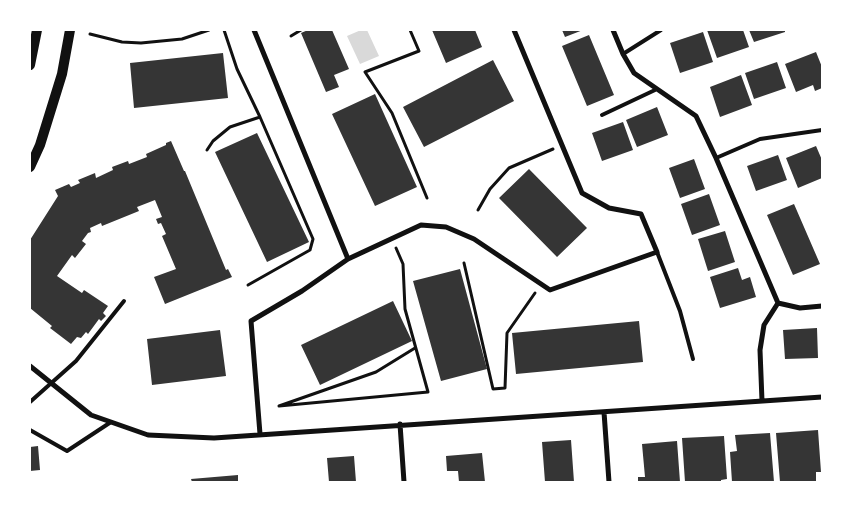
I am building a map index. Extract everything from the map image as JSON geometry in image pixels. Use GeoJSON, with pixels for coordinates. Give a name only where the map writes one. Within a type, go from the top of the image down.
{"type":"FeatureCollection","features":[{"type":"Feature","properties":{"kind":"main road"},"geometry":{"type":"LineString","coordinates":[[30,66],[37,30]]}},
{"type":"Feature","properties":{"kind":"main road"},"geometry":{"type":"LineString","coordinates":[[30,167],[40,145],[62,74],[70,30]]}},
{"type":"Feature","properties":{"kind":"street"},"geometry":{"type":"LineString","coordinates":[[254,30],[348,259]]}},
{"type":"Feature","properties":{"kind":"street"},"geometry":{"type":"LineString","coordinates":[[260,434],[251,321],[302,291],[348,259],[421,225],[446,227],[474,239],[550,290],[657,252],[641,214],[609,208],[582,193],[514,30]]}},
{"type":"Feature","properties":{"kind":"street"},"geometry":{"type":"LineString","coordinates":[[613,30],[623,54],[634,73],[655,90],[680,104],[696,116],[778,303]]}},
{"type":"Feature","properties":{"kind":"street"},"geometry":{"type":"LineString","coordinates":[[778,303],[800,308],[822,306]]}},
{"type":"Feature","properties":{"kind":"street"},"geometry":{"type":"LineString","coordinates":[[762,401],[760,350],[764,324],[778,303]]}},
{"type":"Feature","properties":{"kind":"street"},"geometry":{"type":"LineString","coordinates":[[30,366],[91,415],[148,435],[214,438],[822,397]]}},
{"type":"Feature","properties":{"kind":"street"},"geometry":{"type":"LineString","coordinates":[[604,412],[610,482]]}},
{"type":"Feature","properties":{"kind":"street"},"geometry":{"type":"LineString","coordinates":[[400,424],[404,482]]}},
{"type":"Feature","properties":{"kind":"lane"},"geometry":{"type":"LineString","coordinates":[[623,54],[661,30]]}},
{"type":"Feature","properties":{"kind":"lane"},"geometry":{"type":"LineString","coordinates":[[602,115],[655,90]]}},
{"type":"Feature","properties":{"kind":"lane"},"geometry":{"type":"LineString","coordinates":[[716,158],[760,139],[822,130]]}},
{"type":"Feature","properties":{"kind":"lane"},"geometry":{"type":"LineString","coordinates":[[657,252],[680,311],[693,359]]}},
{"type":"Feature","properties":{"kind":"lane"},"geometry":{"type":"LineString","coordinates":[[30,402],[76,361],[124,301]]}},
{"type":"Feature","properties":{"kind":"lane"},"geometry":{"type":"LineString","coordinates":[[30,430],[67,451],[111,422]]}},
{"type":"Feature","properties":{"kind":"path"},"geometry":{"type":"LineString","coordinates":[[90,34],[122,42],[141,43],[182,39],[209,30]]}},
{"type":"Feature","properties":{"kind":"path"},"geometry":{"type":"LineString","coordinates":[[224,30],[237,69],[260,117],[312,239],[310,250],[248,285]]}},
{"type":"Feature","properties":{"kind":"path"},"geometry":{"type":"LineString","coordinates":[[291,36],[301,30]]}},
{"type":"Feature","properties":{"kind":"path"},"geometry":{"type":"LineString","coordinates":[[410,30],[419,51],[365,72],[392,113],[427,198]]}},
{"type":"Feature","properties":{"kind":"path"},"geometry":{"type":"LineString","coordinates":[[207,150],[216,137],[230,127],[260,117]]}},
{"type":"Feature","properties":{"kind":"path"},"geometry":{"type":"LineString","coordinates":[[478,210],[490,189],[509,168],[563,146]]}},
{"type":"Feature","properties":{"kind":"path"},"geometry":{"type":"LineString","coordinates":[[392,239],[403,264],[405,309],[428,392],[279,406],[376,372],[415,348]]}},
{"type":"Feature","properties":{"kind":"path"},"geometry":{"type":"LineString","coordinates":[[464,263],[493,389],[505,388],[507,333],[541,284]]}},
{"type":"Feature","properties":{"kind":"shaded area"},"geometry":{"type":"Polygon","coordinates":[[[361,30],[367,30],[379,56],[360,64],[347,36],[361,30]]]}},
{"type":"Feature","properties":{"kind":"building"},"geometry":{"type":"Polygon","coordinates":[[[308,30],[332,30],[349,69],[334,75],[339,87],[326,92],[301,33],[308,30]]]}},
{"type":"Feature","properties":{"kind":"building"},"geometry":{"type":"Polygon","coordinates":[[[432,30],[475,30],[482,47],[446,63],[432,30]]]}},
{"type":"Feature","properties":{"kind":"building"},"geometry":{"type":"Polygon","coordinates":[[[562,30],[583,30],[565,37],[562,30]]]}},
{"type":"Feature","properties":{"kind":"building"},"geometry":{"type":"Polygon","coordinates":[[[707,30],[743,30],[749,47],[717,58],[707,30]]]}},
{"type":"Feature","properties":{"kind":"building"},"geometry":{"type":"Polygon","coordinates":[[[749,30],[785,30],[785,32],[754,42],[749,30]]]}},
{"type":"Feature","properties":{"kind":"building"},"geometry":{"type":"Polygon","coordinates":[[[703,32],[713,62],[680,73],[670,43],[703,32]]]}},
{"type":"Feature","properties":{"kind":"building"},"geometry":{"type":"Polygon","coordinates":[[[589,35],[614,95],[587,106],[562,46],[589,35]]]}},
{"type":"Feature","properties":{"kind":"building"},"geometry":{"type":"Polygon","coordinates":[[[816,52],[822,67],[822,88],[815,91],[813,85],[796,92],[785,64],[816,52]]]}},
{"type":"Feature","properties":{"kind":"building"},"geometry":{"type":"Polygon","coordinates":[[[223,53],[228,98],[134,108],[130,63],[223,53]]]}},
{"type":"Feature","properties":{"kind":"building"},"geometry":{"type":"Polygon","coordinates":[[[493,60],[514,101],[424,147],[403,107],[493,60]]]}},
{"type":"Feature","properties":{"kind":"building"},"geometry":{"type":"Polygon","coordinates":[[[777,62],[786,88],[754,99],[745,73],[777,62]]]}},
{"type":"Feature","properties":{"kind":"building"},"geometry":{"type":"Polygon","coordinates":[[[741,75],[752,105],[720,117],[710,87],[741,75]]]}},
{"type":"Feature","properties":{"kind":"building"},"geometry":{"type":"Polygon","coordinates":[[[375,94],[417,187],[375,206],[332,114],[375,94]]]}},
{"type":"Feature","properties":{"kind":"building"},"geometry":{"type":"Polygon","coordinates":[[[657,107],[668,135],[637,147],[626,120],[657,107]]]}},
{"type":"Feature","properties":{"kind":"building"},"geometry":{"type":"Polygon","coordinates":[[[623,122],[633,150],[602,161],[592,133],[623,122]]]}},
{"type":"Feature","properties":{"kind":"building"},"geometry":{"type":"Polygon","coordinates":[[[257,133],[309,242],[267,262],[215,152],[257,133]]]}},
{"type":"Feature","properties":{"kind":"building"},"geometry":{"type":"Polygon","coordinates":[[[171,141],[226,270],[228,269],[232,277],[165,304],[154,277],[176,269],[162,236],[166,234],[161,223],[158,224],[156,219],[162,217],[155,200],[137,207],[139,211],[102,226],[101,223],[90,228],[91,232],[82,241],[86,244],[75,258],[72,255],[57,276],[82,293],[84,290],[108,306],[103,313],[106,316],[101,321],[99,319],[88,334],[86,332],[81,338],[77,337],[71,344],[50,328],[52,326],[30,308],[30,240],[58,196],[55,190],[69,184],[71,187],[80,183],[78,180],[95,173],[96,178],[113,170],[112,167],[128,161],[129,164],[147,157],[146,154],[171,141]]]}},
{"type":"Feature","properties":{"kind":"building"},"geometry":{"type":"Polygon","coordinates":[[[816,146],[822,160],[822,178],[798,188],[786,158],[816,146]]]}},
{"type":"Feature","properties":{"kind":"building"},"geometry":{"type":"Polygon","coordinates":[[[778,155],[787,180],[756,191],[747,166],[778,155]]]}},
{"type":"Feature","properties":{"kind":"building"},"geometry":{"type":"Polygon","coordinates":[[[694,159],[705,189],[680,198],[669,168],[694,159]]]}},
{"type":"Feature","properties":{"kind":"building"},"geometry":{"type":"Polygon","coordinates":[[[529,169],[587,228],[557,257],[499,198],[529,169]]]}},
{"type":"Feature","properties":{"kind":"building"},"geometry":{"type":"Polygon","coordinates":[[[709,194],[720,225],[692,235],[681,204],[709,194]]]}},
{"type":"Feature","properties":{"kind":"building"},"geometry":{"type":"Polygon","coordinates":[[[794,204],[820,264],[793,275],[767,215],[794,204]]]}},
{"type":"Feature","properties":{"kind":"building"},"geometry":{"type":"Polygon","coordinates":[[[725,231],[735,262],[708,271],[698,239],[725,231]]]}},
{"type":"Feature","properties":{"kind":"building"},"geometry":{"type":"Polygon","coordinates":[[[738,268],[742,280],[750,277],[756,297],[720,308],[710,277],[738,268]]]}},
{"type":"Feature","properties":{"kind":"building"},"geometry":{"type":"Polygon","coordinates":[[[460,269],[487,369],[441,381],[413,281],[460,269]]]}},
{"type":"Feature","properties":{"kind":"building"},"geometry":{"type":"Polygon","coordinates":[[[393,301],[412,341],[320,385],[301,345],[393,301]]]}},
{"type":"Feature","properties":{"kind":"building"},"geometry":{"type":"Polygon","coordinates":[[[639,321],[643,362],[516,374],[512,333],[639,321]]]}},
{"type":"Feature","properties":{"kind":"building"},"geometry":{"type":"Polygon","coordinates":[[[817,328],[818,358],[785,359],[783,330],[817,328]]]}},
{"type":"Feature","properties":{"kind":"building"},"geometry":{"type":"Polygon","coordinates":[[[220,330],[226,376],[152,385],[147,339],[220,330]]]}},
{"type":"Feature","properties":{"kind":"building"},"geometry":{"type":"Polygon","coordinates":[[[818,430],[821,472],[816,472],[816,482],[780,482],[776,433],[818,430]]]}},
{"type":"Feature","properties":{"kind":"building"},"geometry":{"type":"Polygon","coordinates":[[[770,433],[774,482],[732,482],[730,452],[737,451],[735,435],[770,433]]]}},
{"type":"Feature","properties":{"kind":"building"},"geometry":{"type":"Polygon","coordinates":[[[724,436],[727,479],[721,480],[721,482],[685,482],[682,438],[724,436]]]}},
{"type":"Feature","properties":{"kind":"building"},"geometry":{"type":"Polygon","coordinates":[[[571,440],[574,482],[545,482],[542,442],[571,440]]]}},
{"type":"Feature","properties":{"kind":"building"},"geometry":{"type":"Polygon","coordinates":[[[677,441],[680,482],[638,482],[638,477],[645,477],[642,444],[677,441]]]}},
{"type":"Feature","properties":{"kind":"building"},"geometry":{"type":"Polygon","coordinates":[[[38,446],[40,470],[30,471],[30,447],[38,446]]]}},
{"type":"Feature","properties":{"kind":"building"},"geometry":{"type":"Polygon","coordinates":[[[482,453],[485,482],[459,482],[458,471],[447,471],[446,456],[482,453]]]}},
{"type":"Feature","properties":{"kind":"building"},"geometry":{"type":"Polygon","coordinates":[[[354,456],[356,482],[329,482],[327,458],[354,456]]]}},
{"type":"Feature","properties":{"kind":"building"},"geometry":{"type":"Polygon","coordinates":[[[238,475],[238,482],[192,482],[191,479],[238,475]]]}}]}
